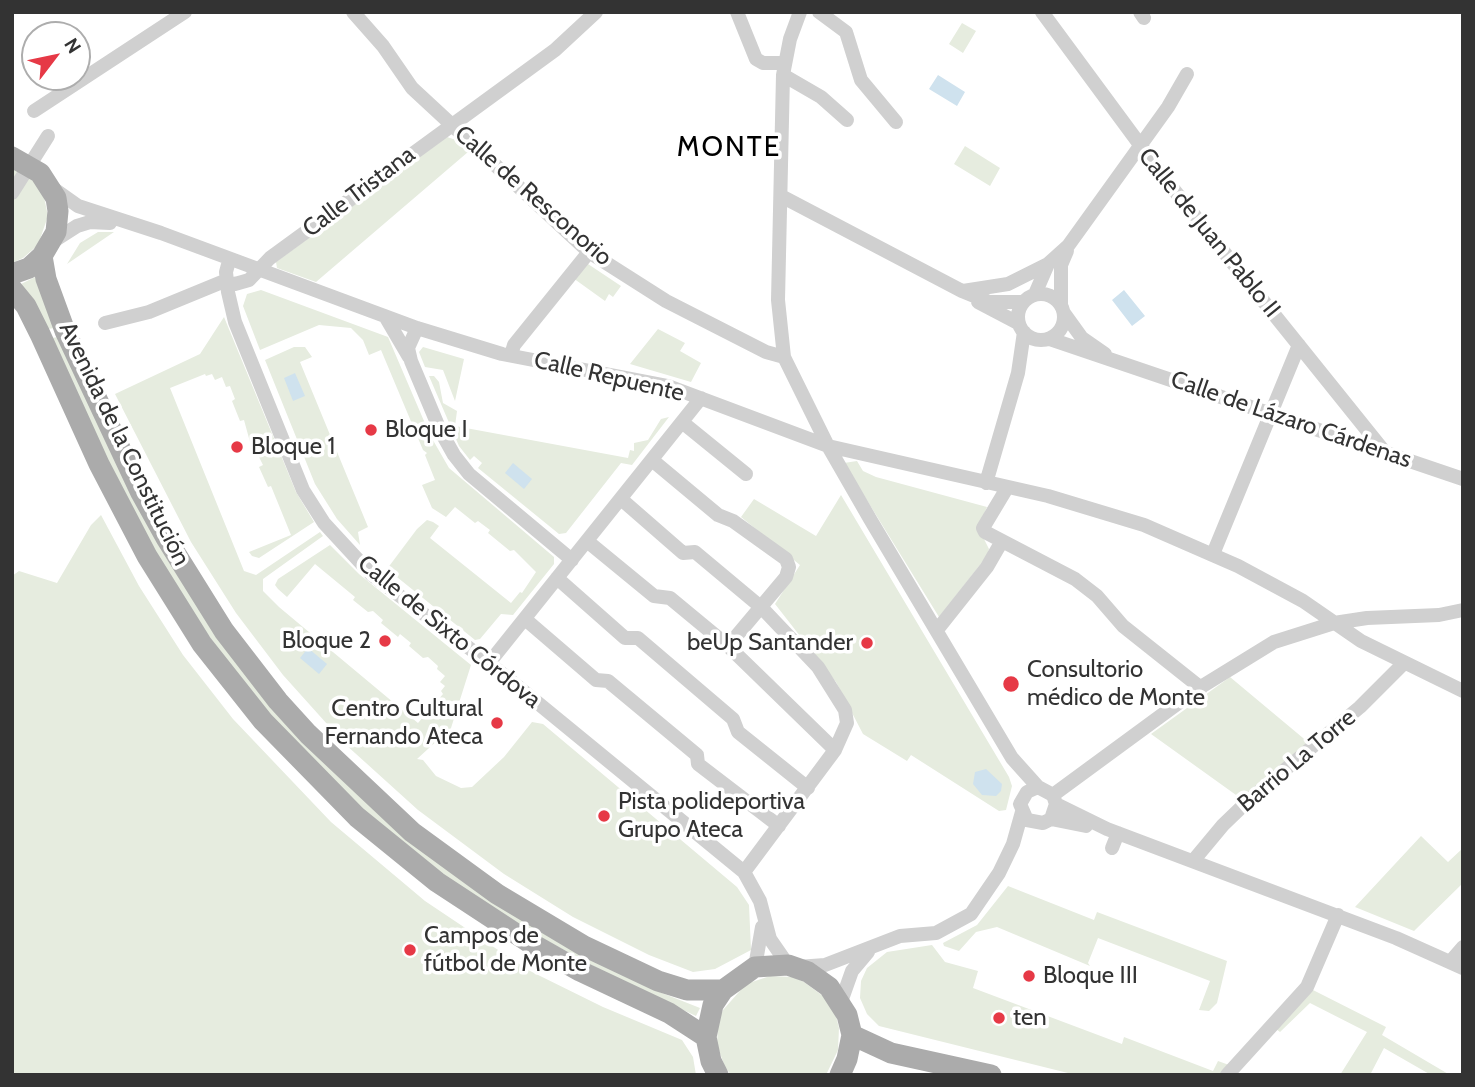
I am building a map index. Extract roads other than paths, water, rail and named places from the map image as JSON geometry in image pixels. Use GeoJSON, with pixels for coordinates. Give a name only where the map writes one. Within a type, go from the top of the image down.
{"type":"FeatureCollection","features":[{"type":"Feature","properties":{"kind":"main road"},"geometry":{"type":"LineString","coordinates":[[12,157],[27,163],[50,186],[58,211],[56,232],[47,249],[29,268],[12,274]]}},
{"type":"Feature","properties":{"kind":"main road","name":"Avenida de la Constitución"},"geometry":{"type":"LineString","coordinates":[[47,249],[46,279],[65,331],[159,527],[224,631],[278,701],[308,734],[412,832],[496,894],[584,946],[650,977],[687,990],[723,990]]}},
{"type":"Feature","properties":{"kind":"main road","name":"Avenida de la Constitución"},"geometry":{"type":"LineString","coordinates":[[12,289],[26,306],[105,476],[147,556],[202,644],[281,740],[357,817],[437,882],[527,941],[579,971],[669,1013],[706,1037]]}},
{"type":"Feature","properties":{"kind":"main road"},"geometry":{"type":"LineString","coordinates":[[712,1070],[706,1037],[713,1004],[723,990],[755,967],[792,966],[823,982],[841,1002],[852,1035],[847,1059],[840,1075]]}},
{"type":"Feature","properties":{"kind":"main road"},"geometry":{"type":"LineString","coordinates":[[852,1035],[891,1053],[991,1075]]}},
{"type":"Feature","properties":{"kind":"street"},"geometry":{"type":"LineString","coordinates":[[34,111],[185,12]]}},
{"type":"Feature","properties":{"kind":"street","name":"Calle de Resconorio"},"geometry":{"type":"LineString","coordinates":[[353,12],[383,46],[412,88],[589,252],[666,301],[766,352],[784,357]]}},
{"type":"Feature","properties":{"kind":"street","name":"Calle Tristana"},"geometry":{"type":"LineString","coordinates":[[257,271],[270,258],[555,50],[596,12]]}},
{"type":"Feature","properties":{"kind":"street"},"geometry":{"type":"LineString","coordinates":[[737,12],[756,59],[784,69],[847,120]]}},
{"type":"Feature","properties":{"kind":"street"},"geometry":{"type":"LineString","coordinates":[[800,12],[784,69],[778,300],[784,357],[828,446],[1012,758],[1038,787],[1054,800],[1112,831],[1338,915],[1456,965],[1463,947]]}},
{"type":"Feature","properties":{"kind":"street"},"geometry":{"type":"LineString","coordinates":[[819,12],[846,32],[860,80],[896,122]]}},
{"type":"Feature","properties":{"kind":"street","name":"Calle de Juan Pablo II"},"geometry":{"type":"LineString","coordinates":[[1042,12],[1139,145],[1383,450]]}},
{"type":"Feature","properties":{"kind":"street"},"geometry":{"type":"LineString","coordinates":[[962,291],[1008,284],[1048,264],[1068,246],[1168,107],[1187,74]]}},
{"type":"Feature","properties":{"kind":"street"},"geometry":{"type":"LineString","coordinates":[[12,193],[48,136]]}},
{"type":"Feature","properties":{"kind":"street","name":"Calle Repuente"},"geometry":{"type":"LineString","coordinates":[[50,186],[78,206],[161,233],[229,261],[417,328],[511,355],[668,386],[785,433],[828,446],[1093,508],[1172,535],[1303,601],[1403,664],[1463,691]]}},
{"type":"Feature","properties":{"kind":"street"},"geometry":{"type":"LineString","coordinates":[[781,196],[962,291],[1021,328],[1046,339]]}},
{"type":"Feature","properties":{"kind":"street","name":"Calle Repuente"},"geometry":{"type":"LineString","coordinates":[[47,249],[77,226],[89,222],[125,223]]}},
{"type":"Feature","properties":{"kind":"street"},"geometry":{"type":"LineString","coordinates":[[1018,373],[1029,353],[1061,328],[1061,265],[1068,246]]}},
{"type":"Feature","properties":{"kind":"street"},"geometry":{"type":"LineString","coordinates":[[511,355],[514,345],[589,252]]}},
{"type":"Feature","properties":{"kind":"street","name":"Calle de Sixto Córdova"},"geometry":{"type":"LineString","coordinates":[[229,261],[227,282],[235,322],[299,481],[332,533],[372,575],[489,663],[744,872],[756,890],[775,950],[792,966]]}},
{"type":"Feature","properties":{"kind":"street"},"geometry":{"type":"LineString","coordinates":[[986,483],[1018,373],[1021,328],[1029,298],[1048,264]]}},
{"type":"Feature","properties":{"kind":"street"},"geometry":{"type":"LineString","coordinates":[[105,323],[149,312],[227,282],[243,283],[257,271]]}},
{"type":"Feature","properties":{"kind":"street"},"geometry":{"type":"LineString","coordinates":[[962,291],[989,302],[1050,295],[1062,309]]}},
{"type":"Feature","properties":{"kind":"street","name":"Calle de Lázaro Cárdenas"},"geometry":{"type":"LineString","coordinates":[[1062,309],[1082,338],[1119,361]]}},
{"type":"Feature","properties":{"kind":"street"},"geometry":{"type":"LineString","coordinates":[[385,316],[411,361],[454,455],[477,481],[572,560]]}},
{"type":"Feature","properties":{"kind":"street"},"geometry":{"type":"LineString","coordinates":[[411,361],[408,348],[417,328]]}},
{"type":"Feature","properties":{"kind":"street","name":"Calle de Lázaro Cárdenas"},"geometry":{"type":"LineString","coordinates":[[1046,339],[1119,361],[1463,479]]}},
{"type":"Feature","properties":{"kind":"street"},"geometry":{"type":"LineString","coordinates":[[1213,554],[1299,345]]}},
{"type":"Feature","properties":{"kind":"street"},"geometry":{"type":"LineString","coordinates":[[489,663],[701,398]]}},
{"type":"Feature","properties":{"kind":"street"},"geometry":{"type":"LineString","coordinates":[[682,422],[746,474]]}},
{"type":"Feature","properties":{"kind":"street"},"geometry":{"type":"LineString","coordinates":[[652,460],[718,515],[733,521],[786,559],[789,572],[728,646]]}},
{"type":"Feature","properties":{"kind":"street"},"geometry":{"type":"LineString","coordinates":[[1007,488],[983,528],[1002,541],[1075,579],[1097,596],[1123,626],[1201,688]]}},
{"type":"Feature","properties":{"kind":"street"},"geometry":{"type":"LineString","coordinates":[[621,499],[683,553],[695,552],[762,608],[818,667],[845,710],[847,723],[835,750],[744,872]]}},
{"type":"Feature","properties":{"kind":"street"},"geometry":{"type":"LineString","coordinates":[[587,541],[654,596],[670,598],[728,646],[835,750]]}},
{"type":"Feature","properties":{"kind":"street"},"geometry":{"type":"LineString","coordinates":[[937,630],[987,567],[1002,541]]}},
{"type":"Feature","properties":{"kind":"street"},"geometry":{"type":"LineString","coordinates":[[557,578],[625,638],[638,638],[733,719],[738,732],[808,788]]}},
{"type":"Feature","properties":{"kind":"street"},"geometry":{"type":"LineString","coordinates":[[1051,819],[1054,800],[1201,688],[1274,642],[1334,623],[1367,618],[1439,615],[1463,610]]}},
{"type":"Feature","properties":{"kind":"street"},"geometry":{"type":"LineString","coordinates":[[524,619],[596,680],[608,681],[615,686],[697,755],[698,764],[779,826]]}},
{"type":"Feature","properties":{"kind":"street","name":"Barrio La Torre"},"geometry":{"type":"LineString","coordinates":[[1193,861],[1223,825],[1250,799],[1360,707],[1403,664]]}},
{"type":"Feature","properties":{"kind":"street"},"geometry":{"type":"LineString","coordinates":[[792,966],[825,965],[900,936],[936,933],[971,914],[991,888],[1013,844],[1023,795],[1012,758]]}},
{"type":"Feature","properties":{"kind":"street"},"geometry":{"type":"LineString","coordinates":[[1023,795],[1038,787]]}},
{"type":"Feature","properties":{"kind":"street"},"geometry":{"type":"LineString","coordinates":[[1021,812],[1034,823]]}},
{"type":"Feature","properties":{"kind":"street"},"geometry":{"type":"LineString","coordinates":[[1013,844],[1034,823],[1051,819],[1112,831]]}},
{"type":"Feature","properties":{"kind":"street"},"geometry":{"type":"LineString","coordinates":[[1112,831],[1112,848]]}},
{"type":"Feature","properties":{"kind":"street","name":"Calle de Sixto Córdova"},"geometry":{"type":"LineString","coordinates":[[755,967],[761,945],[763,915]]}},
{"type":"Feature","properties":{"kind":"street"},"geometry":{"type":"LineString","coordinates":[[1227,1075],[1307,987],[1338,915]]}},
{"type":"Feature","properties":{"kind":"street"},"geometry":{"type":"LineString","coordinates":[[841,1002],[852,971],[874,946]]}},
{"type":"Feature","properties":{"kind":"water"},"geometry":{"type":"Polygon","coordinates":[[[938,75],[965,92],[957,106],[929,89],[938,75]]]}},
{"type":"Feature","properties":{"kind":"water"},"geometry":{"type":"Polygon","coordinates":[[[1124,290],[1145,316],[1132,326],[1112,300],[1124,290]]]}},
{"type":"Feature","properties":{"kind":"water"},"geometry":{"type":"Polygon","coordinates":[[[295,373],[305,396],[293,401],[284,378],[295,373]]]}},
{"type":"Feature","properties":{"kind":"water"},"geometry":{"type":"Polygon","coordinates":[[[513,463],[532,479],[524,489],[505,473],[513,463]]]}},
{"type":"Feature","properties":{"kind":"water"},"geometry":{"type":"Polygon","coordinates":[[[308,648],[327,664],[319,674],[300,658],[308,648]]]}},
{"type":"Feature","properties":{"kind":"water"},"geometry":{"type":"Polygon","coordinates":[[[986,769],[1002,784],[1001,791],[996,796],[982,795],[973,784],[975,772],[986,769]]]}},
{"type":"Feature","properties":{"kind":"place","name":"Bloque I"},"geometry":{"type":"Point","coordinates":[371,430]}},
{"type":"Feature","properties":{"kind":"place","name":"Bloque 1"},"geometry":{"type":"Point","coordinates":[237,447]}},
{"type":"Feature","properties":{"kind":"place","name":"Bloque 2"},"geometry":{"type":"Point","coordinates":[385,641]}},
{"type":"Feature","properties":{"kind":"place","name":"beUp Santander"},"geometry":{"type":"Point","coordinates":[867,643]}},
{"type":"Feature","properties":{"kind":"place","name":"Consultorio médico de Monte"},"geometry":{"type":"Point","coordinates":[1011,684]}},
{"type":"Feature","properties":{"kind":"place","name":"Centro Cultural Fernando Ateca"},"geometry":{"type":"Point","coordinates":[497,723]}},
{"type":"Feature","properties":{"kind":"place","name":"Pista polideportiva Grupo Ateca"},"geometry":{"type":"Point","coordinates":[604,816]}},
{"type":"Feature","properties":{"kind":"place","name":"Campos de fútbol de Monte"},"geometry":{"type":"Point","coordinates":[410,950]}},
{"type":"Feature","properties":{"kind":"place","name":"Bloque III"},"geometry":{"type":"Point","coordinates":[1029,976]}},
{"type":"Feature","properties":{"kind":"place","name":"ten"},"geometry":{"type":"Point","coordinates":[999,1018]}},
{"type":"Feature","properties":{"kind":"district","name":"MONTE"},"geometry":{"type":"Point","coordinates":[729,148]}}]}
